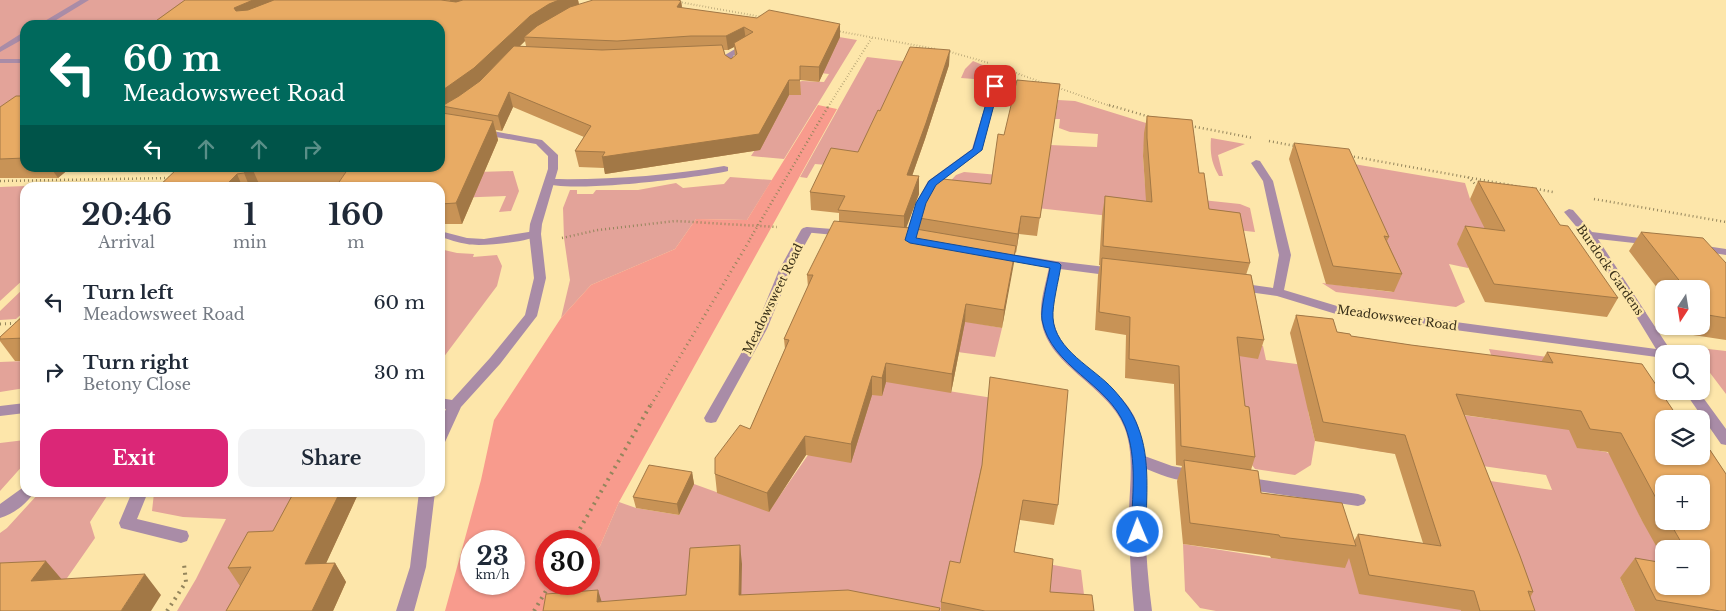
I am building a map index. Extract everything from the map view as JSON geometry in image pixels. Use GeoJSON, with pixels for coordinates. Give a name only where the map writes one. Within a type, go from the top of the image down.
{"type":"FeatureCollection","features":[{"type":"Feature","properties":{"kind":"street"},"geometry":{"type":"LineString","coordinates":[[51,20],[85,0]]}},
{"type":"Feature","properties":{"kind":"street"},"geometry":{"type":"LineString","coordinates":[[0,50],[20,38]]}},
{"type":"Feature","properties":{"kind":"street"},"geometry":{"type":"LineString","coordinates":[[732,69],[724,55],[748,45]]}},
{"type":"Feature","properties":{"kind":"street"},"geometry":{"type":"LineString","coordinates":[[0,61],[20,61]]}},
{"type":"Feature","properties":{"kind":"street"},"geometry":{"type":"LineString","coordinates":[[910,240],[921,203],[932,183],[977,150],[995,86]]}},
{"type":"Feature","properties":{"kind":"street"},"geometry":{"type":"LineString","coordinates":[[445,428],[456,405],[496,361],[531,316],[540,278],[535,234],[554,169],[553,155],[539,142],[473,130]]}},
{"type":"Feature","properties":{"kind":"street"},"geometry":{"type":"LineString","coordinates":[[1256,163],[1268,181],[1285,255],[1278,292]]}},
{"type":"Feature","properties":{"kind":"street"},"geometry":{"type":"LineString","coordinates":[[550,182],[620,183],[676,178],[724,169]]}},
{"type":"Feature","properties":{"kind":"street","name":"Burdock Gardens"},"geometry":{"type":"LineString","coordinates":[[1569,212],[1589,235],[1660,345]]}},
{"type":"Feature","properties":{"kind":"street","name":"Meadowsweet Road"},"geometry":{"type":"LineString","coordinates":[[711,418],[761,329],[785,270],[807,230],[856,234]]}},
{"type":"Feature","properties":{"kind":"street"},"geometry":{"type":"LineString","coordinates":[[445,235],[467,241],[491,241],[535,234]]}},
{"type":"Feature","properties":{"kind":"street"},"geometry":{"type":"LineString","coordinates":[[1589,235],[1660,242]]}},
{"type":"Feature","properties":{"kind":"street"},"geometry":{"type":"LineString","coordinates":[[1688,246],[1726,252]]}},
{"type":"Feature","properties":{"kind":"street"},"geometry":{"type":"LineString","coordinates":[[982,252],[1056,265],[1122,273]]}},
{"type":"Feature","properties":{"kind":"street"},"geometry":{"type":"LineString","coordinates":[[1056,265],[1047,318],[1054,339],[1071,359],[1107,391],[1123,410],[1132,428],[1139,460],[1137,515],[1143,611]]}},
{"type":"Feature","properties":{"kind":"street","name":"Meadowsweet Road"},"geometry":{"type":"LineString","coordinates":[[1228,286],[1278,292],[1336,310],[1655,353]]}},
{"type":"Feature","properties":{"kind":"street"},"geometry":{"type":"LineString","coordinates":[[1698,400],[1726,440]]}},
{"type":"Feature","properties":{"kind":"street"},"geometry":{"type":"LineString","coordinates":[[445,404],[456,405]]}},
{"type":"Feature","properties":{"kind":"street"},"geometry":{"type":"LineString","coordinates":[[0,411],[20,409]]}},
{"type":"Feature","properties":{"kind":"street"},"geometry":{"type":"LineString","coordinates":[[1139,460],[1171,472],[1211,478]]}},
{"type":"Feature","properties":{"kind":"street"},"geometry":{"type":"LineString","coordinates":[[1230,481],[1358,500]]}},
{"type":"Feature","properties":{"kind":"street"},"geometry":{"type":"LineString","coordinates":[[0,512],[22,497]]}},
{"type":"Feature","properties":{"kind":"street"},"geometry":{"type":"LineString","coordinates":[[138,497],[127,523],[181,536]]}},
{"type":"Feature","properties":{"kind":"street"},"geometry":{"type":"LineString","coordinates":[[404,611],[418,567],[426,497]]}},
{"type":"Feature","properties":{"kind":"path"},"geometry":{"type":"LineString","coordinates":[[676,2],[769,18]]}},
{"type":"Feature","properties":{"kind":"path"},"geometry":{"type":"LineString","coordinates":[[828,29],[873,36],[973,57],[991,64]]}},
{"type":"Feature","properties":{"kind":"path"},"geometry":{"type":"LineString","coordinates":[[579,530],[648,409],[699,327],[820,119],[873,36]]}},
{"type":"Feature","properties":{"kind":"path"},"geometry":{"type":"LineString","coordinates":[[1009,70],[1046,83]]}},
{"type":"Feature","properties":{"kind":"path"},"geometry":{"type":"LineString","coordinates":[[1055,87],[1100,103],[1152,118]]}},
{"type":"Feature","properties":{"kind":"path"},"geometry":{"type":"LineString","coordinates":[[1188,126],[1254,138]]}},
{"type":"Feature","properties":{"kind":"path"},"geometry":{"type":"LineString","coordinates":[[1264,140],[1303,147]]}},
{"type":"Feature","properties":{"kind":"path"},"geometry":{"type":"LineString","coordinates":[[1342,154],[1558,193]]}},
{"type":"Feature","properties":{"kind":"path"},"geometry":{"type":"LineString","coordinates":[[166,182],[176,172]]}},
{"type":"Feature","properties":{"kind":"path"},"geometry":{"type":"LineString","coordinates":[[1468,177],[1476,186],[1483,189]]}},
{"type":"Feature","properties":{"kind":"path"},"geometry":{"type":"LineString","coordinates":[[0,181],[178,180]]}},
{"type":"Feature","properties":{"kind":"path"},"geometry":{"type":"LineString","coordinates":[[1588,198],[1726,222]]}},
{"type":"Feature","properties":{"kind":"path"},"geometry":{"type":"LineString","coordinates":[[556,238],[598,230],[676,221],[758,225],[807,230]]}},
{"type":"Feature","properties":{"kind":"path"},"geometry":{"type":"LineString","coordinates":[[0,324],[20,323]]}},
{"type":"Feature","properties":{"kind":"path"},"geometry":{"type":"LineString","coordinates":[[167,611],[186,582],[181,536]]}},
{"type":"Feature","properties":{"kind":"path"},"geometry":{"type":"LineString","coordinates":[[534,611],[543,595]]}},
{"type":"Feature","properties":{"kind":"shaded area"},"geometry":{"type":"Polygon","coordinates":[[[0,0],[189,0],[187,20],[20,20],[20,116],[0,129],[0,0]]]}},
{"type":"Feature","properties":{"kind":"shaded area"},"geometry":{"type":"Polygon","coordinates":[[[821,34],[857,40],[784,159],[751,156],[760,142],[716,108],[802,81],[824,82],[829,74],[792,70],[821,34]]]}},
{"type":"Feature","properties":{"kind":"shaded area"},"geometry":{"type":"Polygon","coordinates":[[[867,57],[910,62],[938,99],[938,102],[897,98],[867,155],[827,165],[815,164],[807,178],[800,177],[867,57]]]}},
{"type":"Feature","properties":{"kind":"shaded area"},"geometry":{"type":"Polygon","coordinates":[[[973,61],[990,68],[987,80],[961,78],[965,69],[973,61]]]}},
{"type":"Feature","properties":{"kind":"shaded area"},"geometry":{"type":"Polygon","coordinates":[[[1058,100],[1075,101],[1146,123],[1143,156],[1145,185],[1202,200],[1240,204],[1250,208],[1255,232],[1028,207],[946,186],[956,175],[964,172],[999,175],[1050,145],[1097,147],[1098,134],[1070,132],[1059,128],[1060,119],[1055,119],[1058,100]]]}},
{"type":"Feature","properties":{"kind":"shaded area"},"geometry":{"type":"Polygon","coordinates":[[[818,105],[837,109],[619,502],[600,546],[600,530],[535,530],[535,595],[561,595],[550,611],[445,611],[460,556],[460,595],[525,595],[525,530],[467,530],[481,480],[494,420],[561,318],[591,285],[675,249],[696,219],[747,220],[818,105]]]}},
{"type":"Feature","properties":{"kind":"shaded area"},"geometry":{"type":"Polygon","coordinates":[[[1211,138],[1245,144],[1218,155],[1223,176],[1219,176],[1213,162],[1211,138]]]}},
{"type":"Feature","properties":{"kind":"shaded area"},"geometry":{"type":"Polygon","coordinates":[[[1342,162],[1465,183],[1470,199],[1494,225],[1468,268],[1449,264],[1465,302],[1456,307],[1336,292],[1322,283],[1392,292],[1342,162]]]}},
{"type":"Feature","properties":{"kind":"shaded area"},"geometry":{"type":"Polygon","coordinates":[[[445,169],[478,172],[513,171],[519,191],[511,211],[499,212],[506,196],[453,198],[445,192],[445,182],[440,182],[440,172],[445,172],[445,169]]]}},
{"type":"Feature","properties":{"kind":"shaded area"},"geometry":{"type":"Polygon","coordinates":[[[730,177],[772,180],[747,220],[696,219],[675,249],[591,285],[561,318],[570,280],[564,238],[563,208],[570,190],[577,190],[577,194],[593,194],[596,190],[638,190],[676,183],[683,188],[724,184],[730,177]]]}},
{"type":"Feature","properties":{"kind":"shaded area"},"geometry":{"type":"Polygon","coordinates":[[[20,186],[20,283],[0,301],[0,187],[20,186]]]}},
{"type":"Feature","properties":{"kind":"shaded area"},"geometry":{"type":"Polygon","coordinates":[[[445,250],[474,254],[473,257],[497,255],[502,266],[497,286],[445,355],[445,250]]]}},
{"type":"Feature","properties":{"kind":"shaded area"},"geometry":{"type":"Polygon","coordinates":[[[20,292],[20,315],[16,319],[0,320],[0,311],[20,292]]]}},
{"type":"Feature","properties":{"kind":"shaded area"},"geometry":{"type":"Polygon","coordinates":[[[884,306],[1002,328],[995,357],[920,347],[910,385],[993,398],[980,483],[966,549],[1081,570],[1086,611],[553,611],[555,603],[560,595],[600,595],[600,546],[619,502],[636,508],[679,515],[694,484],[769,511],[808,455],[884,306]]]}},
{"type":"Feature","properties":{"kind":"shaded area"},"geometry":{"type":"Polygon","coordinates":[[[1174,320],[1263,346],[1266,360],[1334,369],[1402,407],[1507,421],[1495,366],[1489,349],[1612,366],[1577,447],[1606,452],[1615,456],[1641,519],[1657,540],[1655,540],[1655,584],[1620,578],[1635,611],[1519,611],[1470,478],[1552,490],[1546,475],[1357,448],[1349,418],[1308,411],[1315,441],[1311,465],[1295,475],[1255,469],[1246,457],[1174,320]]]}},
{"type":"Feature","properties":{"kind":"shaded area"},"geometry":{"type":"Polygon","coordinates":[[[1710,349],[1726,351],[1726,394],[1710,373],[1710,349]]]}},
{"type":"Feature","properties":{"kind":"shaded area"},"geometry":{"type":"Polygon","coordinates":[[[20,361],[20,389],[0,392],[0,362],[20,361]]]}},
{"type":"Feature","properties":{"kind":"shaded area"},"geometry":{"type":"Polygon","coordinates":[[[20,441],[20,469],[0,491],[0,443],[20,441]]]}},
{"type":"Feature","properties":{"kind":"shaded area"},"geometry":{"type":"Polygon","coordinates":[[[35,497],[106,497],[90,522],[95,538],[65,581],[0,585],[0,533],[35,497]]]}},
{"type":"Feature","properties":{"kind":"shaded area"},"geometry":{"type":"Polygon","coordinates":[[[154,497],[313,497],[250,611],[177,611],[196,579],[226,519],[183,517],[152,511],[154,497]]]}},
{"type":"Feature","properties":{"kind":"shaded area"},"geometry":{"type":"Polygon","coordinates":[[[1183,544],[1344,567],[1340,552],[1517,611],[1216,611],[1200,608],[1185,591],[1183,544]]]}},
{"type":"Feature","properties":{"kind":"building"},"geometry":{"type":"Polygon","coordinates":[[[185,0],[253,0],[234,8],[236,11],[248,10],[274,0],[441,0],[456,2],[463,0],[559,0],[530,16],[474,68],[445,88],[445,20],[157,20],[185,0]]]}},
{"type":"Feature","properties":{"kind":"building"},"geometry":{"type":"Polygon","coordinates":[[[593,0],[678,0],[681,1],[677,7],[757,18],[769,10],[840,24],[819,67],[800,66],[800,80],[789,80],[759,134],[602,157],[605,152],[575,151],[591,126],[509,92],[498,116],[445,107],[445,104],[480,81],[514,46],[602,50],[722,45],[725,55],[731,59],[737,54],[734,43],[753,32],[744,27],[726,36],[691,36],[617,41],[524,37],[537,26],[570,7],[593,0]]]}},
{"type":"Feature","properties":{"kind":"building"},"geometry":{"type":"Polygon","coordinates":[[[910,47],[950,50],[907,175],[919,176],[904,216],[838,210],[845,196],[810,192],[831,148],[858,152],[878,110],[880,111],[910,47]]]}},
{"type":"Feature","properties":{"kind":"building"},"geometry":{"type":"Polygon","coordinates":[[[1017,80],[1060,84],[1040,218],[1021,216],[1018,234],[919,218],[933,178],[991,184],[998,134],[1004,135],[1017,80]]]}},
{"type":"Feature","properties":{"kind":"building"},"geometry":{"type":"Polygon","coordinates":[[[16,96],[20,96],[20,158],[0,159],[0,107],[16,96]]]}},
{"type":"Feature","properties":{"kind":"building"},"geometry":{"type":"Polygon","coordinates":[[[445,113],[493,121],[456,203],[445,204],[445,182],[339,182],[346,172],[445,172],[445,113]]]}},
{"type":"Feature","properties":{"kind":"building"},"geometry":{"type":"Polygon","coordinates":[[[1147,116],[1192,120],[1199,173],[1204,173],[1209,209],[1240,213],[1250,263],[1103,246],[1105,196],[1152,202],[1147,116]]]}},
{"type":"Feature","properties":{"kind":"building"},"geometry":{"type":"Polygon","coordinates":[[[1294,143],[1349,149],[1389,237],[1384,236],[1402,274],[1333,266],[1294,143]]]}},
{"type":"Feature","properties":{"kind":"building"},"geometry":{"type":"Polygon","coordinates":[[[174,172],[245,172],[237,174],[229,182],[163,182],[174,172]]]}},
{"type":"Feature","properties":{"kind":"building"},"geometry":{"type":"Polygon","coordinates":[[[1478,181],[1536,188],[1560,225],[1568,226],[1618,298],[1494,284],[1465,226],[1505,231],[1478,181]]]}},
{"type":"Feature","properties":{"kind":"building"},"geometry":{"type":"Polygon","coordinates":[[[834,221],[910,228],[1016,246],[1004,310],[966,304],[952,374],[886,363],[882,378],[872,376],[851,444],[805,436],[767,493],[715,474],[715,458],[740,425],[750,429],[789,340],[784,339],[813,275],[807,275],[834,221]]]}},
{"type":"Feature","properties":{"kind":"building"},"geometry":{"type":"Polygon","coordinates":[[[1641,232],[1703,238],[1726,263],[1726,318],[1710,315],[1710,280],[1679,280],[1641,232]]]}},
{"type":"Feature","properties":{"kind":"building"},"geometry":{"type":"Polygon","coordinates":[[[1102,258],[1251,275],[1264,340],[1237,337],[1245,406],[1249,407],[1255,457],[1181,446],[1179,366],[1129,359],[1130,317],[1099,312],[1102,258]]]}},
{"type":"Feature","properties":{"kind":"building"},"geometry":{"type":"Polygon","coordinates":[[[1296,315],[1333,319],[1337,332],[1350,334],[1351,336],[1411,345],[1553,363],[1547,352],[1642,364],[1655,383],[1655,400],[1666,400],[1673,410],[1655,410],[1655,465],[1710,465],[1710,450],[1726,474],[1726,611],[1656,600],[1635,558],[1655,561],[1655,595],[1710,595],[1710,540],[1680,540],[1674,530],[1710,530],[1710,475],[1655,475],[1655,496],[1621,433],[1590,429],[1581,411],[1456,394],[1520,556],[1533,592],[1528,591],[1535,611],[1480,611],[1474,591],[1369,575],[1358,534],[1441,546],[1405,435],[1323,422],[1296,315]]]}},
{"type":"Feature","properties":{"kind":"building"},"geometry":{"type":"Polygon","coordinates":[[[20,319],[20,338],[0,339],[20,319]]]}},
{"type":"Feature","properties":{"kind":"building"},"geometry":{"type":"Polygon","coordinates":[[[990,377],[1068,390],[1058,505],[1023,500],[1014,552],[1053,559],[1050,592],[1092,595],[1094,611],[985,611],[941,602],[950,561],[960,563],[976,493],[982,465],[990,377]]]}},
{"type":"Feature","properties":{"kind":"building"},"geometry":{"type":"Polygon","coordinates":[[[1184,460],[1258,471],[1261,493],[1342,503],[1356,546],[1280,537],[1279,535],[1190,523],[1184,460]]]}},
{"type":"Feature","properties":{"kind":"building"},"geometry":{"type":"Polygon","coordinates":[[[649,465],[692,472],[677,504],[633,497],[649,465]]]}},
{"type":"Feature","properties":{"kind":"building"},"geometry":{"type":"Polygon","coordinates":[[[291,497],[338,497],[305,564],[335,563],[312,611],[226,611],[251,567],[228,568],[248,532],[273,531],[291,497]]]}},
{"type":"Feature","properties":{"kind":"building"},"geometry":{"type":"Polygon","coordinates":[[[740,545],[739,595],[848,590],[940,608],[939,611],[543,611],[546,595],[598,595],[597,602],[686,595],[690,548],[740,545]]]}},
{"type":"Feature","properties":{"kind":"building"},"geometry":{"type":"Polygon","coordinates":[[[46,561],[31,581],[145,574],[121,611],[0,611],[0,563],[46,561]]]}},
{"type":"Feature","properties":{"kind":"route"},"geometry":{"type":"LineString","coordinates":[[995,86],[977,150],[932,183],[921,203],[910,240],[1056,265],[1047,318],[1054,339],[1071,359],[1107,391],[1123,410],[1132,428],[1139,460],[1138,532]]}}]}
